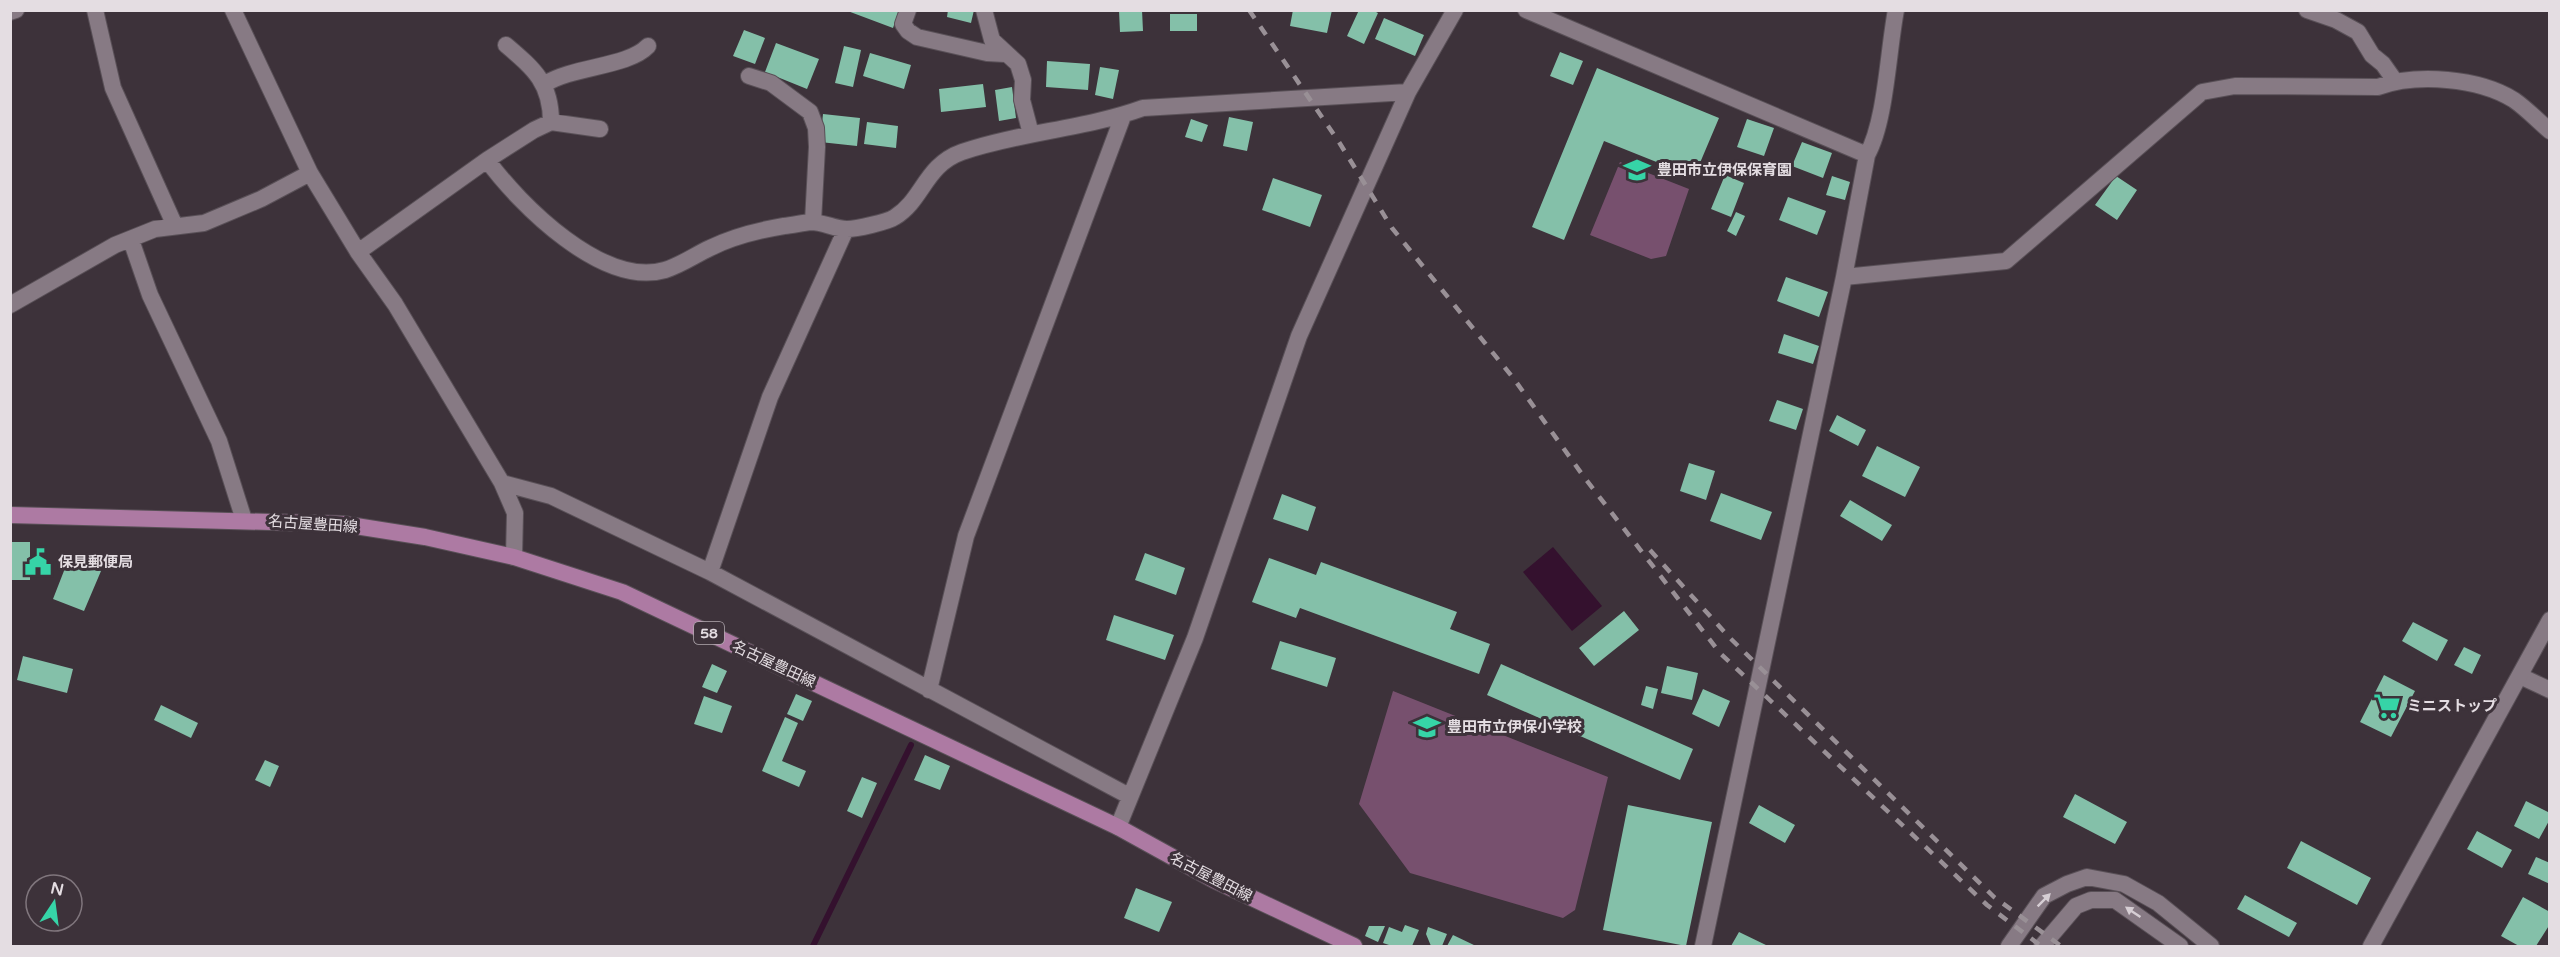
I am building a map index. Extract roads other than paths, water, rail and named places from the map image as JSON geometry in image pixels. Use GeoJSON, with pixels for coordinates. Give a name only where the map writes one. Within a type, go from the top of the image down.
{"type":"FeatureCollection","features":[{"type":"Feature","properties":{"kind":"main road","name":"名古屋豊田線"},"geometry":{"type":"LineString","coordinates":[[10,515],[343,524],[424,537],[514,557],[622,592],[1118,827],[1214,880],[1354,946]]}},
{"type":"Feature","properties":{"kind":"street"},"geometry":{"type":"LineString","coordinates":[[10,12],[16,10]]}},
{"type":"Feature","properties":{"kind":"street"},"geometry":{"type":"LineString","coordinates":[[95,10],[113,88],[176,226]]}},
{"type":"Feature","properties":{"kind":"street"},"geometry":{"type":"LineString","coordinates":[[232,10],[310,173],[358,252],[395,304],[502,483],[515,513],[514,557]]}},
{"type":"Feature","properties":{"kind":"street"},"geometry":{"type":"LineString","coordinates":[[908,10],[903,24],[908,32],[917,37],[987,53],[1005,54]]}},
{"type":"Feature","properties":{"kind":"street"},"geometry":{"type":"LineString","coordinates":[[984,10],[992,40],[1018,64],[1023,80],[1022,100],[1031,134]]}},
{"type":"Feature","properties":{"kind":"street"},"geometry":{"type":"LineString","coordinates":[[1118,827],[1195,638],[1299,336],[1408,92],[1455,10]]}},
{"type":"Feature","properties":{"kind":"street"},"geometry":{"type":"LineString","coordinates":[[1526,10],[1868,155]]}},
{"type":"Feature","properties":{"kind":"street"},"geometry":{"type":"LineString","coordinates":[[1703,946],[1868,155],[1873,146],[1883,99],[1896,10]]}},
{"type":"Feature","properties":{"kind":"street"},"geometry":{"type":"LineString","coordinates":[[2307,10],[2336,20],[2358,32],[2372,55],[2384,64],[2395,81]]}},
{"type":"Feature","properties":{"kind":"street"},"geometry":{"type":"LineString","coordinates":[[506,45],[525,61],[545,84],[551,108],[551,122]]}},
{"type":"Feature","properties":{"kind":"street"},"geometry":{"type":"LineString","coordinates":[[545,84],[568,73],[633,57],[648,46]]}},
{"type":"Feature","properties":{"kind":"street"},"geometry":{"type":"LineString","coordinates":[[749,76],[771,82],[810,112],[816,128],[817,147],[813,222]]}},
{"type":"Feature","properties":{"kind":"street"},"geometry":{"type":"LineString","coordinates":[[1844,277],[2006,261],[2202,92],[2235,86],[2378,87],[2395,81],[2445,80],[2483,85],[2514,100],[2550,131]]}},
{"type":"Feature","properties":{"kind":"street"},"geometry":{"type":"LineString","coordinates":[[487,160],[526,203],[569,242],[588,254],[632,270],[664,270],[710,248],[780,226],[813,222],[846,229],[894,219],[912,204],[932,171],[959,153],[1031,134],[1123,116],[1151,108],[1408,92]]}},
{"type":"Feature","properties":{"kind":"street"},"geometry":{"type":"LineString","coordinates":[[929,690],[966,536],[1123,116]]}},
{"type":"Feature","properties":{"kind":"street"},"geometry":{"type":"LineString","coordinates":[[358,252],[487,160],[534,130],[551,122],[600,129]]}},
{"type":"Feature","properties":{"kind":"street"},"geometry":{"type":"LineString","coordinates":[[12,298],[115,245],[155,229],[204,224],[261,199],[310,173]]}},
{"type":"Feature","properties":{"kind":"street"},"geometry":{"type":"LineString","coordinates":[[710,572],[770,397],[846,229]]}},
{"type":"Feature","properties":{"kind":"street"},"geometry":{"type":"LineString","coordinates":[[131,240],[150,295],[219,441],[244,520]]}},
{"type":"Feature","properties":{"kind":"street"},"geometry":{"type":"LineString","coordinates":[[502,483],[550,496],[710,572],[1129,796]]}},
{"type":"Feature","properties":{"kind":"street"},"geometry":{"type":"LineString","coordinates":[[2371,946],[2550,620]]}},
{"type":"Feature","properties":{"kind":"street"},"geometry":{"type":"LineString","coordinates":[[2520,676],[2550,690]]}},
{"type":"Feature","properties":{"kind":"street"},"geometry":{"type":"LineString","coordinates":[[2009,946],[2044,896],[2087,877],[2124,884],[2158,903],[2211,946]]}},
{"type":"Feature","properties":{"kind":"street"},"geometry":{"type":"LineString","coordinates":[[2042,946],[2076,906],[2091,900],[2115,900],[2180,946]]}},
{"type":"Feature","properties":{"kind":"waterway"},"geometry":{"type":"LineString","coordinates":[[813,946],[911,745]]}},
{"type":"Feature","properties":{"kind":"railway"},"geometry":{"type":"LineString","coordinates":[[1249,10],[1339,142],[1392,228],[1514,379],[1584,477],[1720,653],[1987,905],[2041,946]]}},
{"type":"Feature","properties":{"kind":"railway"},"geometry":{"type":"LineString","coordinates":[[1650,550],[1730,638],[1994,897],[2061,946]]}},
{"type":"Feature","properties":{"kind":"place","name":"豊田市立伊保保育園"},"geometry":{"type":"Point","coordinates":[1637,170]}},
{"type":"Feature","properties":{"kind":"place","name":"保見郵便局"},"geometry":{"type":"Point","coordinates":[38,562]}},
{"type":"Feature","properties":{"kind":"place","name":"ミニストップ"},"geometry":{"type":"Point","coordinates":[2387,706]}},
{"type":"Feature","properties":{"kind":"place","name":"豊田市立伊保小学校"},"geometry":{"type":"Point","coordinates":[1427,727]}}]}
